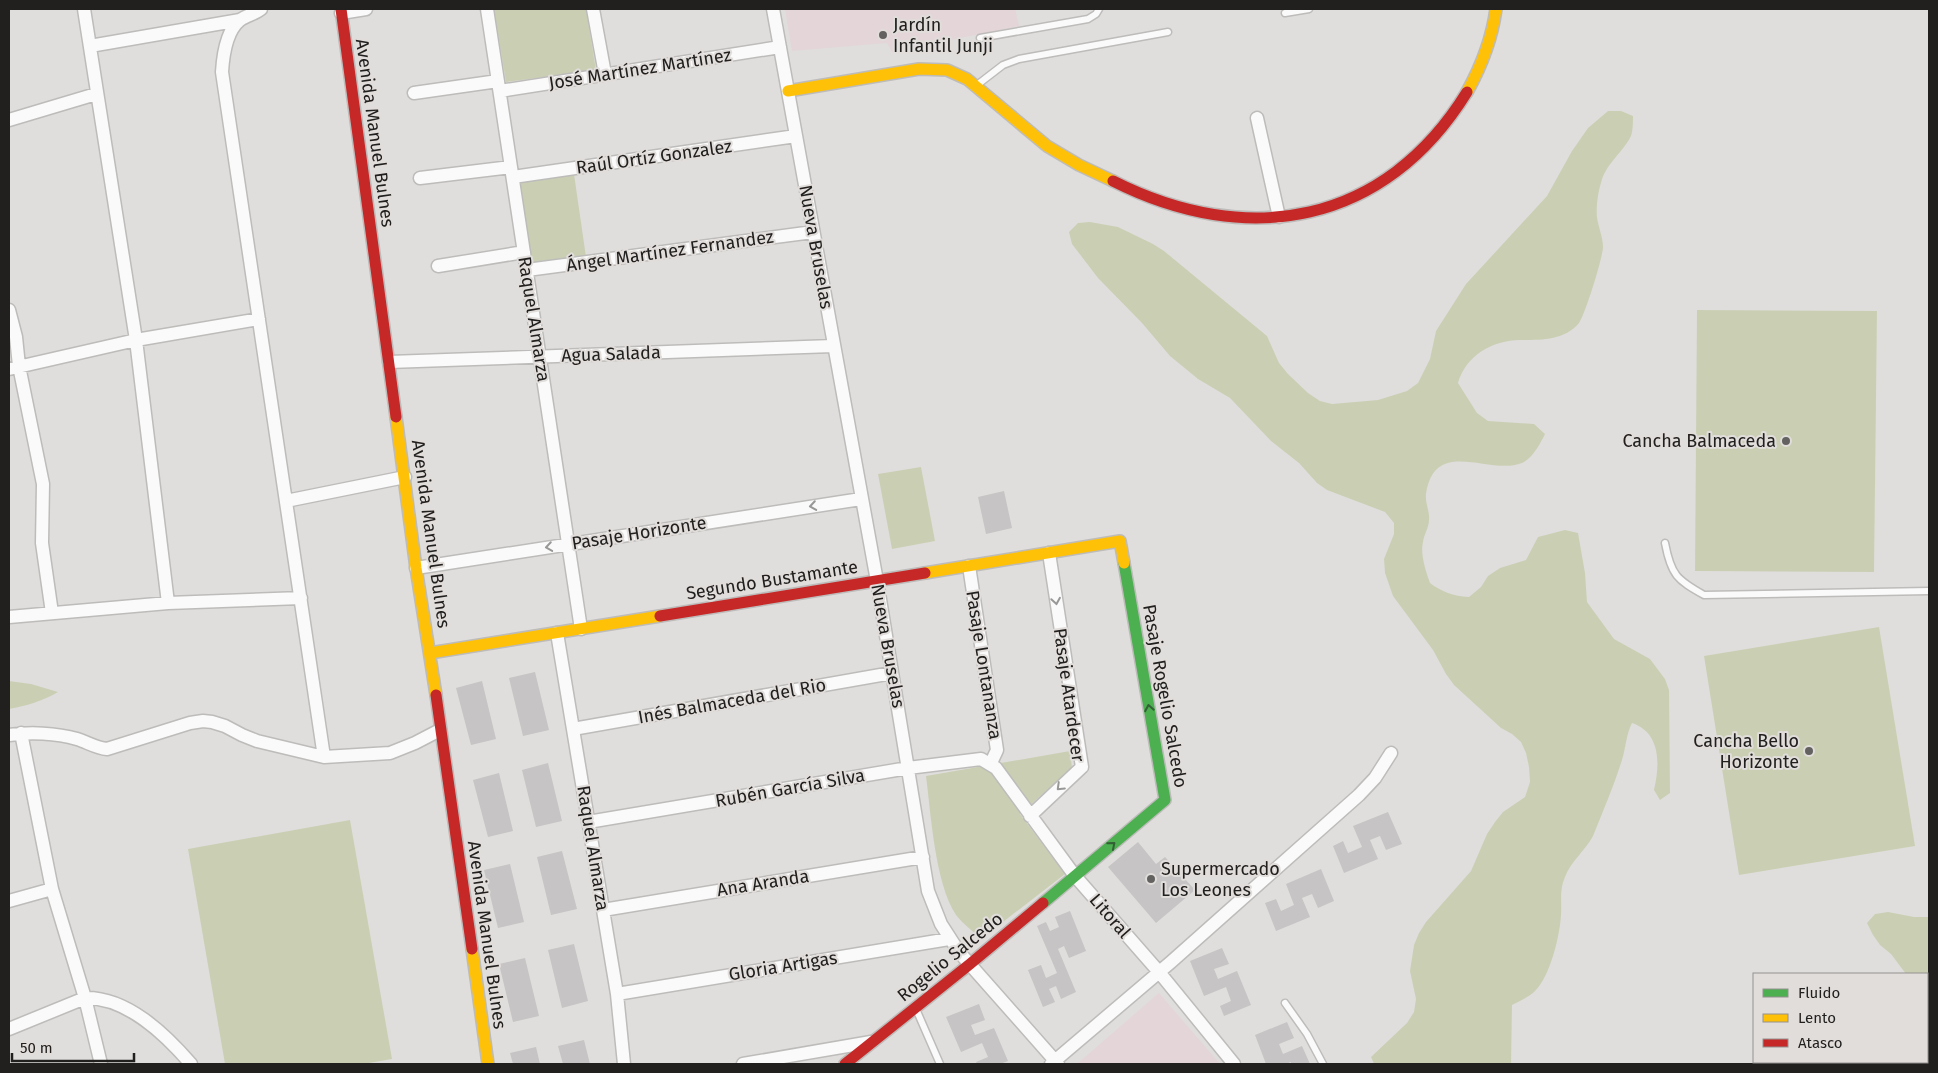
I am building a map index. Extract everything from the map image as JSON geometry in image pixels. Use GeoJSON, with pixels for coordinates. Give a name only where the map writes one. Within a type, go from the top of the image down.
{"type":"FeatureCollection","features":[{"type":"Feature","properties":{"kind":"street"},"geometry":{"type":"LineString","coordinates":[[84,9],[136,340],[168,603]]}},
{"type":"Feature","properties":{"kind":"street"},"geometry":{"type":"LineString","coordinates":[[90,46],[240,20],[254,15],[261,9]]}},
{"type":"Feature","properties":{"kind":"street"},"geometry":{"type":"LineString","coordinates":[[341,11],[366,9]]}},
{"type":"Feature","properties":{"kind":"street","name":"Raquel Almarza"},"geometry":{"type":"LineString","coordinates":[[488,9],[581,629]]}},
{"type":"Feature","properties":{"kind":"street"},"geometry":{"type":"LineString","coordinates":[[593,9],[605,74]]}},
{"type":"Feature","properties":{"kind":"street","name":"Nueva Bruselas"},"geometry":{"type":"LineString","coordinates":[[774,9],[833,346],[877,581],[925,874],[934,908],[950,939],[1055,1063]]}},
{"type":"Feature","properties":{"kind":"street"},"geometry":{"type":"LineString","coordinates":[[788,91],[928,68],[947,70],[958,74],[976,86],[1053,150],[1074,163],[1143,196],[1169,205],[1217,216],[1239,218],[1279,217],[1330,206],[1353,198],[1386,178],[1421,149],[1455,110],[1469,88],[1487,51],[1496,9]]}},
{"type":"Feature","properties":{"kind":"street","name":"Avenida Manuel Bulnes"},"geometry":{"type":"LineString","coordinates":[[341,11],[390,362],[416,568],[430,653],[488,1064]]}},
{"type":"Feature","properties":{"kind":"street"},"geometry":{"type":"LineString","coordinates":[[240,20],[233,29],[223,54],[222,72],[324,757]]}},
{"type":"Feature","properties":{"kind":"street","name":"José Martínez Martínez"},"geometry":{"type":"LineString","coordinates":[[414,93],[605,74],[780,47]]}},
{"type":"Feature","properties":{"kind":"street"},"geometry":{"type":"LineString","coordinates":[[9,120],[96,94]]}},
{"type":"Feature","properties":{"kind":"street"},"geometry":{"type":"LineString","coordinates":[[1257,118],[1279,217]]}},
{"type":"Feature","properties":{"kind":"street","name":"Raúl Ortíz Gonzalez"},"geometry":{"type":"LineString","coordinates":[[420,178],[512,172],[796,136]]}},
{"type":"Feature","properties":{"kind":"street","name":"Ángel Martínez Fernandez"},"geometry":{"type":"LineString","coordinates":[[527,270],[813,232]]}},
{"type":"Feature","properties":{"kind":"street"},"geometry":{"type":"LineString","coordinates":[[438,266],[524,252]]}},
{"type":"Feature","properties":{"kind":"street"},"geometry":{"type":"LineString","coordinates":[[9,310],[16,337],[14,368],[43,484],[42,543],[52,613]]}},
{"type":"Feature","properties":{"kind":"street"},"geometry":{"type":"LineString","coordinates":[[14,368],[136,340],[259,320]]}},
{"type":"Feature","properties":{"kind":"street","name":"Agua Salada"},"geometry":{"type":"LineString","coordinates":[[390,362],[833,346]]}},
{"type":"Feature","properties":{"kind":"street"},"geometry":{"type":"LineString","coordinates":[[286,501],[405,477]]}},
{"type":"Feature","properties":{"kind":"street","name":"Pasaje Horizonte"},"geometry":{"type":"LineString","coordinates":[[416,568],[861,499]]}},
{"type":"Feature","properties":{"kind":"street","name":"Segundo Bustamante"},"geometry":{"type":"LineString","coordinates":[[430,653],[1120,542]]}},
{"type":"Feature","properties":{"kind":"street","name":"Pasaje Rogelio Salcedo"},"geometry":{"type":"LineString","coordinates":[[1075,876],[1166,800],[1120,542]]}},
{"type":"Feature","properties":{"kind":"street","name":"Pasaje Atardecer"},"geometry":{"type":"LineString","coordinates":[[1030,816],[1082,767],[1048,553]]}},
{"type":"Feature","properties":{"kind":"street","name":"Pasaje Lontananza"},"geometry":{"type":"LineString","coordinates":[[969,566],[997,750],[991,763]]}},
{"type":"Feature","properties":{"kind":"street"},"geometry":{"type":"LineString","coordinates":[[9,617],[168,603],[301,598]]}},
{"type":"Feature","properties":{"kind":"street","name":"Raquel Almarza"},"geometry":{"type":"LineString","coordinates":[[556,633],[617,994],[624,1064]]}},
{"type":"Feature","properties":{"kind":"street","name":"Inés Balmaceda del Rio"},"geometry":{"type":"LineString","coordinates":[[573,729],[892,673]]}},
{"type":"Feature","properties":{"kind":"street"},"geometry":{"type":"LineString","coordinates":[[101,1064],[85,998],[52,889],[15,734],[71,738],[98,748],[107,749],[190,723],[203,721],[225,726],[258,741],[324,757],[390,753],[440,730]]}},
{"type":"Feature","properties":{"kind":"street"},"geometry":{"type":"LineString","coordinates":[[1055,1063],[1358,795],[1375,778],[1391,753]]}},
{"type":"Feature","properties":{"kind":"street","name":"Rubén García Silva"},"geometry":{"type":"LineString","coordinates":[[588,822],[908,768],[982,759],[991,763]]}},
{"type":"Feature","properties":{"kind":"street","name":"Litoral"},"geometry":{"type":"LineString","coordinates":[[991,763],[1075,876],[1159,972],[1234,1064]]}},
{"type":"Feature","properties":{"kind":"street","name":"Ana Aranda"},"geometry":{"type":"LineString","coordinates":[[603,910],[923,857]]}},
{"type":"Feature","properties":{"kind":"street","name":"Rogelio Salcedo"},"geometry":{"type":"LineString","coordinates":[[846,1064],[1075,876]]}},
{"type":"Feature","properties":{"kind":"street"},"geometry":{"type":"LineString","coordinates":[[9,902],[52,889]]}},
{"type":"Feature","properties":{"kind":"street","name":"Gloria Artigas"},"geometry":{"type":"LineString","coordinates":[[617,994],[950,939]]}},
{"type":"Feature","properties":{"kind":"street"},"geometry":{"type":"LineString","coordinates":[[9,1029],[85,998],[96,998],[109,1001],[138,1015],[175,1046],[191,1064]]}},
{"type":"Feature","properties":{"kind":"street"},"geometry":{"type":"LineString","coordinates":[[743,1064],[874,1042]]}},
{"type":"Feature","properties":{"kind":"lane"},"geometry":{"type":"LineString","coordinates":[[980,38],[1088,19],[1096,14],[1099,9]]}},
{"type":"Feature","properties":{"kind":"lane"},"geometry":{"type":"LineString","coordinates":[[1285,13],[1308,9]]}},
{"type":"Feature","properties":{"kind":"lane"},"geometry":{"type":"LineString","coordinates":[[976,86],[1003,66],[1019,59],[1168,32]]}},
{"type":"Feature","properties":{"kind":"lane"},"geometry":{"type":"LineString","coordinates":[[1665,543],[1669,564],[1681,582],[1704,595],[1929,592]]}},
{"type":"Feature","properties":{"kind":"lane"},"geometry":{"type":"LineString","coordinates":[[1285,1003],[1307,1034],[1323,1064]]}},
{"type":"Feature","properties":{"kind":"lane"},"geometry":{"type":"LineString","coordinates":[[916,1008],[940,1064]]}},
{"type":"Feature","properties":{"kind":"shaded area","name":"Jardín Infantil Junji"},"geometry":{"type":"Polygon","coordinates":[[[785,9],[1015,9],[1019,26],[892,52],[887,43],[792,51],[785,9]]]}},
{"type":"Feature","properties":{"kind":"shaded area"},"geometry":{"type":"Polygon","coordinates":[[[1159,993],[1220,1064],[1078,1063],[1159,993]]]}},
{"type":"Feature","properties":{"kind":"green space"},"geometry":{"type":"Polygon","coordinates":[[[494,9],[586,9],[596,70],[506,82],[494,9]]]}},
{"type":"Feature","properties":{"kind":"green space"},"geometry":{"type":"Polygon","coordinates":[[[1608,111],[1621,111],[1633,116],[1632,131],[1626,144],[1606,171],[1600,187],[1597,213],[1603,247],[1597,273],[1582,318],[1573,329],[1560,336],[1538,340],[1512,340],[1492,346],[1474,357],[1467,364],[1458,383],[1477,413],[1488,421],[1534,424],[1545,434],[1533,454],[1522,463],[1509,466],[1452,462],[1440,467],[1431,477],[1426,494],[1429,520],[1422,552],[1430,583],[1448,593],[1469,597],[1481,587],[1488,576],[1500,568],[1526,560],[1538,537],[1565,530],[1578,533],[1585,573],[1587,602],[1614,639],[1650,659],[1665,679],[1669,690],[1670,793],[1660,800],[1654,790],[1657,770],[1656,750],[1649,734],[1632,723],[1619,770],[1593,836],[1571,866],[1563,882],[1559,933],[1550,966],[1535,991],[1512,1005],[1511,1064],[1374,1064],[1371,1057],[1407,1023],[1414,1012],[1416,999],[1410,971],[1414,945],[1419,933],[1426,922],[1471,871],[1487,834],[1495,822],[1503,812],[1525,797],[1530,782],[1526,753],[1521,742],[1501,728],[1454,685],[1433,650],[1393,596],[1385,573],[1384,559],[1394,534],[1394,523],[1385,512],[1327,490],[1317,483],[1299,463],[1271,441],[1230,398],[1198,379],[1170,356],[1142,323],[1098,278],[1072,244],[1069,232],[1078,223],[1090,222],[1118,227],[1153,244],[1267,336],[1279,363],[1308,393],[1320,401],[1332,404],[1378,400],[1407,391],[1418,383],[1430,359],[1436,331],[1466,284],[1547,196],[1572,151],[1588,128],[1608,111]]]}},
{"type":"Feature","properties":{"kind":"green space"},"geometry":{"type":"Polygon","coordinates":[[[574,174],[586,257],[530,264],[518,181],[574,174]]]}},
{"type":"Feature","properties":{"kind":"green space","name":"Cancha Balmaceda"},"geometry":{"type":"Polygon","coordinates":[[[1697,310],[1877,311],[1874,572],[1695,571],[1697,310]]]}},
{"type":"Feature","properties":{"kind":"green space"},"geometry":{"type":"Polygon","coordinates":[[[921,467],[935,541],[892,549],[878,474],[921,467]]]}},
{"type":"Feature","properties":{"kind":"green space","name":"Cancha Bello Horizonte"},"geometry":{"type":"Polygon","coordinates":[[[1879,627],[1915,846],[1739,875],[1704,656],[1879,627]]]}},
{"type":"Feature","properties":{"kind":"green space"},"geometry":{"type":"Polygon","coordinates":[[[9,681],[31,684],[58,692],[34,703],[9,709],[9,681]]]}},
{"type":"Feature","properties":{"kind":"green space"},"geometry":{"type":"Polygon","coordinates":[[[1070,751],[1072,768],[1020,814],[1065,874],[981,939],[956,915],[943,885],[932,829],[926,776],[1070,751]]]}},
{"type":"Feature","properties":{"kind":"green space"},"geometry":{"type":"Polygon","coordinates":[[[350,820],[392,1059],[363,1064],[225,1064],[188,849],[350,820]]]}},
{"type":"Feature","properties":{"kind":"green space"},"geometry":{"type":"Polygon","coordinates":[[[1888,912],[1914,917],[1929,917],[1929,1064],[1917,1064],[1928,1063],[1928,973],[1905,973],[1891,954],[1880,945],[1867,923],[1875,914],[1888,912]]]}},
{"type":"Feature","properties":{"kind":"building"},"geometry":{"type":"Polygon","coordinates":[[[1004,491],[1012,528],[986,534],[978,497],[1004,491]]]}},
{"type":"Feature","properties":{"kind":"building"},"geometry":{"type":"Polygon","coordinates":[[[535,672],[549,730],[523,736],[509,678],[535,672]]]}},
{"type":"Feature","properties":{"kind":"building"},"geometry":{"type":"Polygon","coordinates":[[[482,681],[496,739],[471,745],[456,688],[482,681]]]}},
{"type":"Feature","properties":{"kind":"building"},"geometry":{"type":"Polygon","coordinates":[[[548,763],[562,821],[536,827],[522,770],[548,763]]]}},
{"type":"Feature","properties":{"kind":"building"},"geometry":{"type":"Polygon","coordinates":[[[499,773],[513,831],[488,837],[473,780],[499,773]]]}},
{"type":"Feature","properties":{"kind":"building"},"geometry":{"type":"Polygon","coordinates":[[[1388,812],[1402,844],[1386,850],[1380,836],[1370,840],[1378,859],[1344,873],[1333,846],[1343,841],[1348,853],[1362,847],[1353,826],[1388,812]]]}},
{"type":"Feature","properties":{"kind":"building","name":"Supermercado Los Leones"},"geometry":{"type":"Polygon","coordinates":[[[1138,842],[1156,864],[1165,857],[1195,890],[1156,923],[1108,867],[1138,842]]]}},
{"type":"Feature","properties":{"kind":"building"},"geometry":{"type":"Polygon","coordinates":[[[562,851],[577,909],[551,915],[537,857],[562,851]]]}},
{"type":"Feature","properties":{"kind":"building"},"geometry":{"type":"Polygon","coordinates":[[[510,864],[524,922],[498,928],[484,870],[510,864]]]}},
{"type":"Feature","properties":{"kind":"building"},"geometry":{"type":"Polygon","coordinates":[[[1321,869],[1334,901],[1318,908],[1312,894],[1302,898],[1310,917],[1276,931],[1265,903],[1276,899],[1281,911],[1294,905],[1286,884],[1321,869]]]}},
{"type":"Feature","properties":{"kind":"building"},"geometry":{"type":"Polygon","coordinates":[[[1070,911],[1086,951],[1069,958],[1064,946],[1058,949],[1076,992],[1061,999],[1056,986],[1049,989],[1055,1002],[1043,1007],[1028,970],[1041,965],[1046,978],[1057,973],[1037,926],[1046,922],[1050,931],[1059,927],[1055,917],[1070,911]]]}},
{"type":"Feature","properties":{"kind":"building"},"geometry":{"type":"Polygon","coordinates":[[[574,944],[588,1001],[562,1008],[548,950],[574,944]]]}},
{"type":"Feature","properties":{"kind":"building"},"geometry":{"type":"Polygon","coordinates":[[[1222,948],[1229,964],[1214,969],[1218,979],[1237,971],[1251,1005],[1224,1016],[1220,1006],[1231,1001],[1226,987],[1204,996],[1190,961],[1222,948]]]}},
{"type":"Feature","properties":{"kind":"building"},"geometry":{"type":"Polygon","coordinates":[[[525,958],[539,1016],[513,1022],[499,964],[525,958]]]}},
{"type":"Feature","properties":{"kind":"building"},"geometry":{"type":"Polygon","coordinates":[[[979,1004],[985,1020],[971,1025],[975,1035],[994,1028],[1008,1061],[1000,1064],[977,1064],[976,1062],[988,1057],[982,1043],[961,1052],[946,1017],[979,1004]]]}},
{"type":"Feature","properties":{"kind":"building"},"geometry":{"type":"Polygon","coordinates":[[[1287,1022],[1294,1038],[1279,1044],[1283,1054],[1302,1046],[1310,1064],[1291,1064],[1291,1062],[1285,1064],[1266,1064],[1255,1035],[1287,1022]]]}},
{"type":"Feature","properties":{"kind":"building"},"geometry":{"type":"Polygon","coordinates":[[[584,1040],[590,1064],[563,1064],[558,1046],[584,1040]]]}},
{"type":"Feature","properties":{"kind":"building"},"geometry":{"type":"Polygon","coordinates":[[[536,1047],[540,1064],[513,1064],[510,1053],[536,1047]]]}},
{"type":"Feature","properties":{"kind":"traffic: fast"},"geometry":{"type":"LineString","coordinates":[[1043,903],[1165,800],[1124,563]]}},
{"type":"Feature","properties":{"kind":"traffic: slow"},"geometry":{"type":"LineString","coordinates":[[1467,92],[1486,52],[1496,9]]}},
{"type":"Feature","properties":{"kind":"traffic: slow"},"geometry":{"type":"LineString","coordinates":[[788,91],[919,69],[947,70],[967,79],[1047,146],[1079,165],[1113,181]]}},
{"type":"Feature","properties":{"kind":"traffic: slow"},"geometry":{"type":"LineString","coordinates":[[396,417],[416,568],[436,695]]}},
{"type":"Feature","properties":{"kind":"traffic: slow"},"geometry":{"type":"LineString","coordinates":[[925,573],[1120,541],[1124,563]]}},
{"type":"Feature","properties":{"kind":"traffic: slow"},"geometry":{"type":"LineString","coordinates":[[430,653],[660,616]]}},
{"type":"Feature","properties":{"kind":"traffic: slow"},"geometry":{"type":"LineString","coordinates":[[472,949],[488,1064]]}},
{"type":"Feature","properties":{"kind":"traffic: jam"},"geometry":{"type":"LineString","coordinates":[[341,9],[396,417]]}},
{"type":"Feature","properties":{"kind":"traffic: jam"},"geometry":{"type":"LineString","coordinates":[[1113,181],[1164,202],[1214,214],[1263,218],[1310,212],[1355,197],[1396,172],[1434,137],[1467,92]]}},
{"type":"Feature","properties":{"kind":"traffic: jam"},"geometry":{"type":"LineString","coordinates":[[660,616],[925,573]]}},
{"type":"Feature","properties":{"kind":"traffic: jam"},"geometry":{"type":"LineString","coordinates":[[436,695],[472,949]]}},
{"type":"Feature","properties":{"kind":"traffic: jam"},"geometry":{"type":"LineString","coordinates":[[845,1064],[1043,903]]}},
{"type":"Feature","properties":{"kind":"place","name":"Jardín Infantil Junji"},"geometry":{"type":"Point","coordinates":[883,35]}},
{"type":"Feature","properties":{"kind":"place","name":"Cancha Balmaceda"},"geometry":{"type":"Point","coordinates":[1786,441]}},
{"type":"Feature","properties":{"kind":"place","name":"Cancha Bello Horizonte"},"geometry":{"type":"Point","coordinates":[1809,751]}},
{"type":"Feature","properties":{"kind":"place","name":"Supermercado Los Leones"},"geometry":{"type":"Point","coordinates":[1151,879]}}]}
